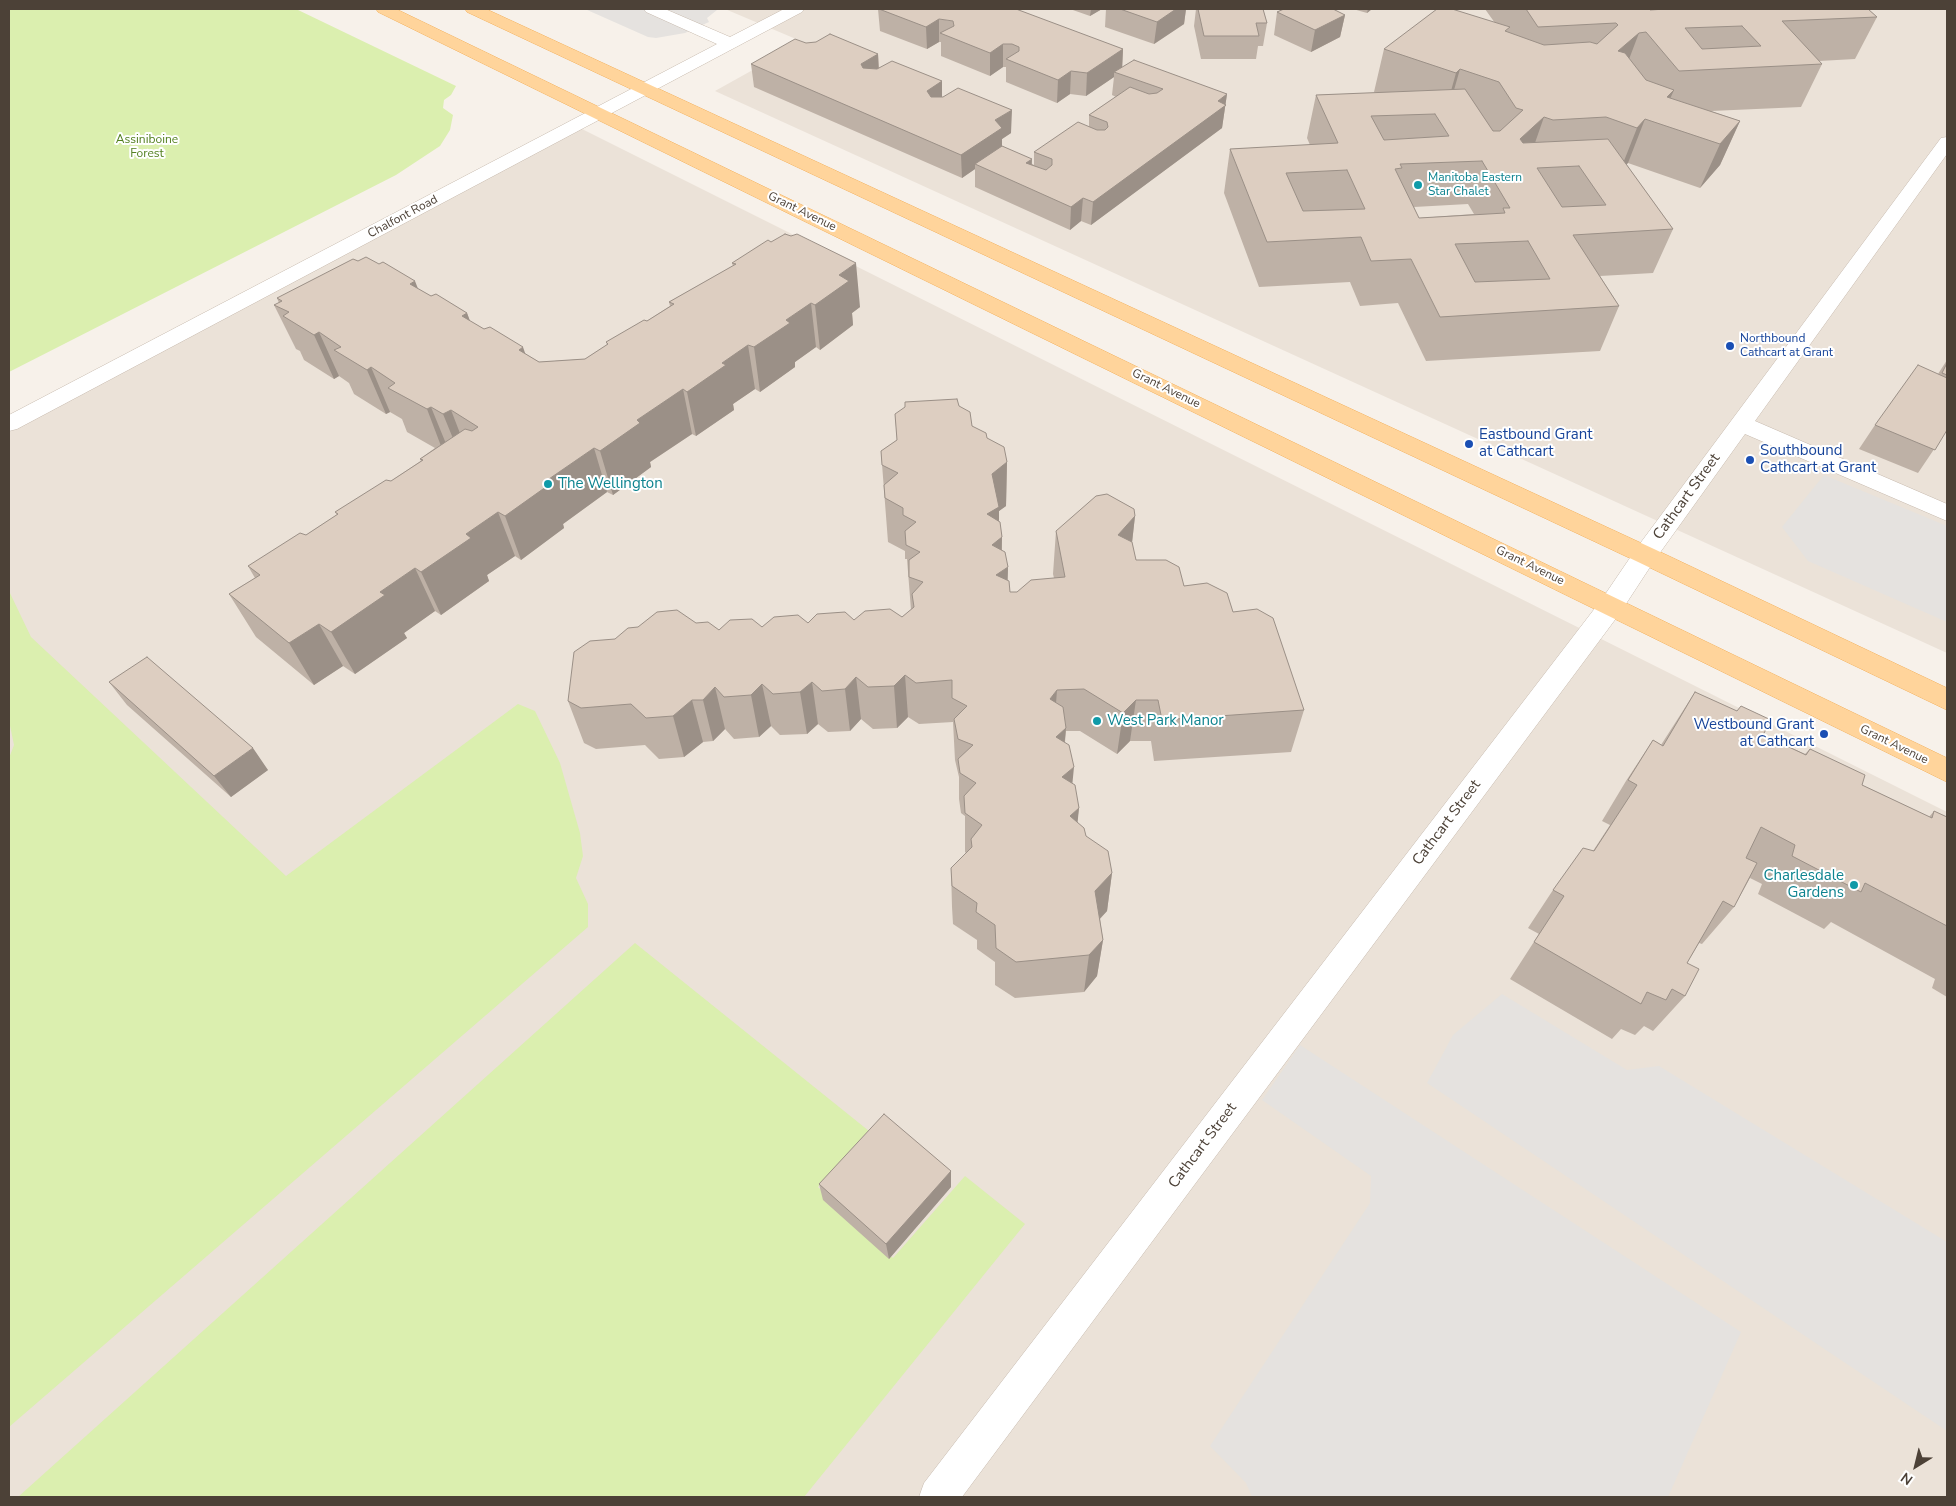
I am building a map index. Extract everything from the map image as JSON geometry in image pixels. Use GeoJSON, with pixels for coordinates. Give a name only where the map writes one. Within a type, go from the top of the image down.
{"type":"FeatureCollection","features":[{"type":"Feature","properties":{"kind":"main road","name":"Grant Avenue"},"geometry":{"type":"LineString","coordinates":[[384,9],[1947,771]]}},
{"type":"Feature","properties":{"kind":"main road"},"geometry":{"type":"LineString","coordinates":[[473,9],[1645,555],[1947,700]]}},
{"type":"Feature","properties":{"kind":"street"},"geometry":{"type":"LineString","coordinates":[[652,9],[730,43]]}},
{"type":"Feature","properties":{"kind":"street","name":"Chalfont Road"},"geometry":{"type":"LineString","coordinates":[[9,424],[796,9]]}},
{"type":"Feature","properties":{"kind":"street","name":"Cathcart Street"},"geometry":{"type":"LineString","coordinates":[[938,1497],[1611,606],[1645,555],[1947,142]]}},
{"type":"Feature","properties":{"kind":"street"},"geometry":{"type":"LineString","coordinates":[[1741,424],[1947,513]]}},
{"type":"Feature","properties":{"kind":"shaded area"},"geometry":{"type":"Polygon","coordinates":[[[585,9],[717,10],[707,18],[709,22],[685,33],[656,38],[648,37],[585,9]]]}},
{"type":"Feature","properties":{"kind":"shaded area"},"geometry":{"type":"Polygon","coordinates":[[[725,9],[1947,9],[1947,653],[715,91],[803,42],[725,9]]]}},
{"type":"Feature","properties":{"kind":"shaded area"},"geometry":{"type":"Polygon","coordinates":[[[576,126],[1947,812],[1947,1497],[9,1497],[9,424],[576,126]]]}},
{"type":"Feature","properties":{"kind":"shaded area"},"geometry":{"type":"Polygon","coordinates":[[[1824,475],[1947,526],[1947,622],[1808,561],[1782,527],[1824,475]]]}},
{"type":"Feature","properties":{"kind":"shaded area"},"geometry":{"type":"Polygon","coordinates":[[[1502,994],[1627,1070],[1659,1066],[1947,1242],[1947,1431],[1427,1083],[1453,1035],[1502,994]]]}},
{"type":"Feature","properties":{"kind":"shaded area"},"geometry":{"type":"Polygon","coordinates":[[[1300,1045],[1741,1332],[1668,1497],[1252,1497],[1246,1483],[1210,1446],[1370,1203],[1371,1176],[1262,1100],[1300,1045]]]}},
{"type":"Feature","properties":{"kind":"green space","name":"Assiniboine Forest"},"geometry":{"type":"Polygon","coordinates":[[[9,9],[296,9],[456,86],[451,95],[444,100],[443,108],[453,115],[450,130],[440,146],[396,175],[9,372],[9,9]]]}},
{"type":"Feature","properties":{"kind":"green space"},"geometry":{"type":"Polygon","coordinates":[[[9,591],[31,637],[286,876],[518,704],[535,711],[560,763],[580,833],[583,856],[576,878],[588,904],[588,927],[9,1427],[9,758],[14,745],[9,721],[9,591]]]}},
{"type":"Feature","properties":{"kind":"green space"},"geometry":{"type":"Polygon","coordinates":[[[635,943],[869,1131],[818,1187],[893,1258],[965,1176],[1025,1224],[804,1497],[18,1497],[635,943]]]}},
{"type":"Feature","properties":{"kind":"building"},"geometry":{"type":"Polygon","coordinates":[[[879,9],[1016,9],[1123,49],[1087,73],[1071,71],[1058,80],[1006,59],[1019,51],[1019,47],[1012,44],[1003,44],[990,53],[940,33],[954,26],[953,21],[939,19],[926,27],[879,9]]]}},
{"type":"Feature","properties":{"kind":"building"},"geometry":{"type":"Polygon","coordinates":[[[1120,9],[1176,9],[1157,22],[1120,9]]]}},
{"type":"Feature","properties":{"kind":"building"},"geometry":{"type":"Polygon","coordinates":[[[1198,9],[1263,9],[1267,23],[1256,23],[1259,36],[1204,36],[1198,9]]]}},
{"type":"Feature","properties":{"kind":"building"},"geometry":{"type":"Polygon","coordinates":[[[1284,9],[1333,9],[1345,15],[1315,30],[1277,12],[1284,9]]]}},
{"type":"Feature","properties":{"kind":"building"},"geometry":{"type":"Polygon","coordinates":[[[1437,9],[1452,9],[1510,27],[1505,31],[1544,45],[1590,42],[1597,44],[1618,25],[1616,23],[1538,27],[1526,9],[1868,9],[1877,17],[1782,21],[1822,64],[1679,71],[1646,32],[1639,33],[1618,51],[1625,53],[1646,80],[1674,90],[1667,97],[1740,121],[1720,144],[1645,119],[1637,128],[1606,117],[1553,120],[1544,117],[1520,139],[1523,143],[1608,139],[1673,229],[1573,235],[1619,306],[1440,317],[1411,259],[1371,261],[1361,237],[1267,242],[1230,149],[1338,143],[1316,95],[1465,89],[1493,131],[1500,131],[1523,110],[1516,108],[1499,82],[1460,69],[1456,73],[1384,49],[1437,9]],[[1742,26],[1685,28],[1702,49],[1761,46],[1742,26]],[[1435,114],[1371,116],[1384,140],[1449,136],[1435,114]],[[1482,161],[1400,164],[1402,168],[1395,169],[1419,218],[1505,213],[1503,208],[1510,208],[1482,161]],[[1579,166],[1537,168],[1562,207],[1606,205],[1579,166]],[[1347,170],[1286,173],[1303,211],[1365,209],[1347,170]],[[1528,241],[1455,244],[1475,282],[1550,279],[1528,241]]]}},
{"type":"Feature","properties":{"kind":"building"},"geometry":{"type":"Polygon","coordinates":[[[830,34],[878,54],[861,64],[863,68],[877,69],[892,61],[942,81],[927,91],[931,97],[943,97],[958,88],[1012,110],[995,120],[1002,128],[961,155],[751,64],[795,39],[806,43],[816,42],[830,34]]]}},
{"type":"Feature","properties":{"kind":"building"},"geometry":{"type":"Polygon","coordinates":[[[1134,60],[1227,94],[1218,101],[1226,105],[1093,202],[1083,198],[1071,207],[975,164],[1002,146],[1032,159],[1026,163],[1046,170],[1052,165],[1052,159],[1034,152],[1078,122],[1097,130],[1105,130],[1108,127],[1107,122],[1089,115],[1130,87],[1149,94],[1157,93],[1163,89],[1114,72],[1134,60]]]}},
{"type":"Feature","properties":{"kind":"building"},"geometry":{"type":"Polygon","coordinates":[[[785,234],[791,236],[797,234],[856,263],[839,275],[849,281],[815,305],[811,303],[786,320],[790,323],[754,347],[748,345],[722,363],[726,365],[687,392],[683,389],[637,420],[640,423],[600,451],[594,448],[546,481],[550,484],[505,516],[498,512],[466,534],[471,538],[421,572],[415,568],[380,592],[385,595],[331,632],[319,624],[289,643],[229,594],[260,575],[248,566],[300,533],[306,535],[338,514],[335,512],[386,480],[391,481],[465,429],[472,431],[478,427],[451,410],[443,414],[431,407],[427,409],[388,388],[395,383],[371,367],[367,370],[334,350],[341,347],[319,332],[314,335],[283,316],[289,312],[274,305],[282,301],[277,298],[353,259],[358,261],[366,257],[379,264],[383,262],[415,281],[410,284],[431,296],[436,294],[467,313],[462,316],[484,329],[490,327],[523,347],[519,350],[539,362],[585,359],[608,344],[606,342],[644,320],[647,321],[674,304],[669,302],[736,264],[732,263],[768,240],[771,242],[785,234]]]}},
{"type":"Feature","properties":{"kind":"building"},"geometry":{"type":"Polygon","coordinates":[[[1947,363],[1947,375],[1942,373],[1947,363]]]}},
{"type":"Feature","properties":{"kind":"building"},"geometry":{"type":"Polygon","coordinates":[[[1918,365],[1947,378],[1947,430],[1935,450],[1875,425],[1918,365]]]}},
{"type":"Feature","properties":{"kind":"building","name":"West Park Manor"},"geometry":{"type":"Polygon","coordinates":[[[957,399],[959,406],[970,412],[972,426],[986,433],[987,438],[1004,447],[1007,462],[992,474],[999,507],[987,514],[1000,522],[1002,537],[992,545],[1005,552],[1008,567],[996,575],[1009,581],[1010,592],[1017,592],[1031,580],[1065,577],[1056,531],[1096,496],[1107,494],[1134,509],[1135,516],[1118,535],[1132,542],[1136,560],[1166,560],[1179,567],[1184,586],[1207,583],[1227,593],[1233,612],[1257,609],[1273,618],[1304,710],[1162,720],[1158,700],[1136,700],[1123,713],[1084,689],[1057,690],[1050,699],[1063,707],[1066,728],[1056,737],[1069,745],[1074,767],[1062,777],[1075,785],[1079,808],[1070,816],[1084,828],[1086,836],[1108,851],[1112,873],[1095,891],[1103,940],[1089,955],[1016,962],[996,948],[995,925],[976,912],[977,903],[952,886],[951,868],[972,847],[971,839],[982,825],[965,813],[964,796],[976,783],[960,773],[958,759],[973,745],[958,739],[954,719],[967,706],[952,698],[952,680],[916,683],[905,675],[894,686],[868,687],[856,677],[845,689],[822,691],[812,682],[800,692],[773,694],[762,684],[751,695],[724,697],[715,687],[703,700],[692,700],[673,716],[646,718],[631,704],[581,708],[568,701],[574,652],[590,641],[615,639],[628,628],[638,627],[657,612],[677,610],[696,623],[708,622],[719,630],[730,620],[752,619],[762,627],[774,617],[798,615],[808,623],[817,614],[845,612],[854,620],[865,611],[890,609],[902,617],[914,607],[912,594],[923,582],[909,577],[909,560],[920,552],[906,545],[905,531],[916,522],[903,515],[903,508],[885,498],[884,485],[898,473],[882,465],[881,451],[897,440],[895,414],[905,407],[905,402],[957,399]]]}},
{"type":"Feature","properties":{"kind":"building"},"geometry":{"type":"Polygon","coordinates":[[[147,657],[253,748],[214,776],[109,682],[147,657]]]}},
{"type":"Feature","properties":{"kind":"building","name":"Charlesdale Gardens"},"geometry":{"type":"Polygon","coordinates":[[[1695,692],[1737,711],[1741,706],[1771,720],[1763,735],[1806,755],[1810,749],[1865,775],[1862,785],[1932,818],[1934,811],[1947,817],[1947,926],[1865,883],[1861,892],[1792,856],[1795,845],[1761,827],[1746,858],[1757,863],[1734,907],[1723,901],[1687,963],[1699,969],[1685,996],[1672,989],[1666,1000],[1647,992],[1641,1004],[1534,942],[1564,896],[1553,890],[1583,848],[1594,851],[1637,785],[1628,780],[1653,740],[1663,746],[1695,692]]]}},
{"type":"Feature","properties":{"kind":"building"},"geometry":{"type":"Polygon","coordinates":[[[884,1114],[951,1171],[886,1244],[819,1184],[884,1114]]]}},
{"type":"Feature","properties":{"kind":"place","name":"Manitoba Eastern Star Chalet"},"geometry":{"type":"Point","coordinates":[1418,185]}},
{"type":"Feature","properties":{"kind":"place","name":"Northbound Cathcart at Grant"},"geometry":{"type":"Point","coordinates":[1730,346]}},
{"type":"Feature","properties":{"kind":"place","name":"Eastbound Grant at Cathcart"},"geometry":{"type":"Point","coordinates":[1469,444]}},
{"type":"Feature","properties":{"kind":"place","name":"Southbound Cathcart at Grant"},"geometry":{"type":"Point","coordinates":[1750,460]}},
{"type":"Feature","properties":{"kind":"place","name":"The Wellington"},"geometry":{"type":"Point","coordinates":[548,484]}},
{"type":"Feature","properties":{"kind":"place","name":"West Park Manor"},"geometry":{"type":"Point","coordinates":[1097,721]}},
{"type":"Feature","properties":{"kind":"place","name":"Westbound Grant at Cathcart"},"geometry":{"type":"Point","coordinates":[1824,734]}},
{"type":"Feature","properties":{"kind":"place","name":"Charlesdale Gardens"},"geometry":{"type":"Point","coordinates":[1854,885]}}]}
